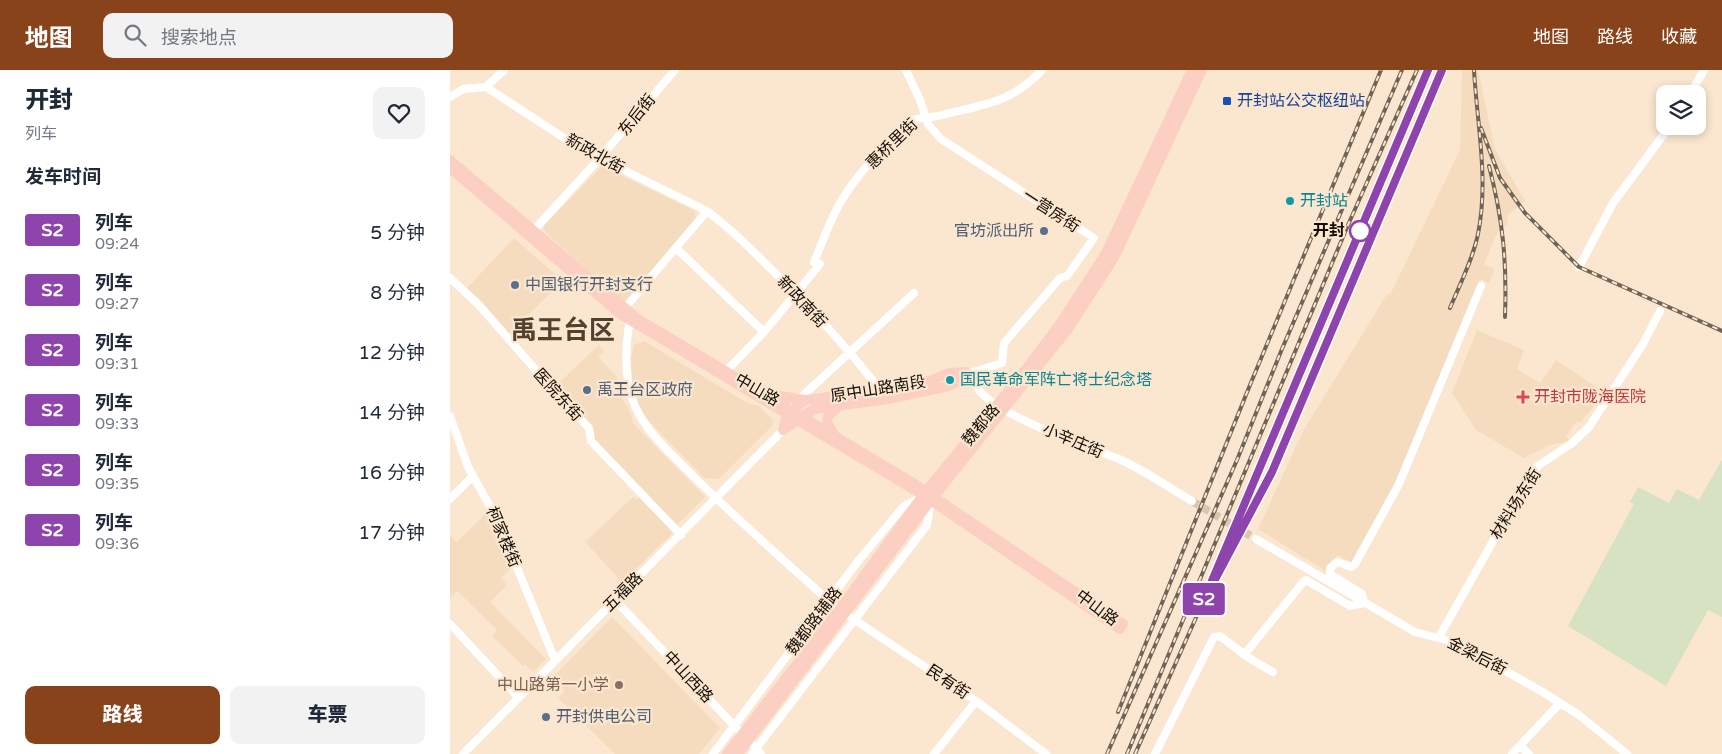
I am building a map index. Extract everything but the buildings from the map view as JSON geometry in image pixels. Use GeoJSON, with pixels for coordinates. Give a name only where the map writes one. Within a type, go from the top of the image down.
{"type":"FeatureCollection","features":[{"type":"Feature","properties":{"kind":"main road","name":"魏都路"},"geometry":{"type":"LineString","coordinates":[[1001,407],[1060,324],[1106,253],[1192,70]]}},
{"type":"Feature","properties":{"kind":"main road","name":"魏都路"},"geometry":{"type":"LineString","coordinates":[[727,754],[745,738],[929,496],[1068,328],[1114,256],[1202,70]]}},
{"type":"Feature","properties":{"kind":"main road","name":"中山路"},"geometry":{"type":"LineString","coordinates":[[450,160],[624,309],[751,387],[794,416],[836,437],[929,496],[1123,624],[1120,629],[929,496],[630,320],[450,168]]}},
{"type":"Feature","properties":{"kind":"main road","name":"原中山路南段"},"geometry":{"type":"LineString","coordinates":[[801,400],[885,395],[949,386],[968,377],[970,373]]}},
{"type":"Feature","properties":{"kind":"main road"},"geometry":{"type":"LineString","coordinates":[[751,387],[781,398],[801,400],[794,416],[783,430]]}},
{"type":"Feature","properties":{"kind":"main road","name":"原中山路南段"},"geometry":{"type":"LineString","coordinates":[[794,416],[814,409],[839,406],[885,395]]}},
{"type":"Feature","properties":{"kind":"main road"},"geometry":{"type":"LineString","coordinates":[[836,437],[827,422],[830,413],[839,406]]}},
{"type":"Feature","properties":{"kind":"main road","name":"魏都路"},"geometry":{"type":"LineString","coordinates":[[738,754],[745,738]]}},
{"type":"Feature","properties":{"kind":"street"},"geometry":{"type":"LineString","coordinates":[[450,97],[463,89],[486,87],[504,70]]}},
{"type":"Feature","properties":{"kind":"street","name":"东后街"},"geometry":{"type":"LineString","coordinates":[[532,231],[600,160],[674,70]]}},
{"type":"Feature","properties":{"kind":"street","name":"一营房街"},"geometry":{"type":"LineString","coordinates":[[906,70],[926,118],[936,134],[959,152],[1094,238],[1067,276],[1060,278],[1004,343],[1002,363],[970,373]]}},
{"type":"Feature","properties":{"kind":"street","name":"惠桥里街"},"geometry":{"type":"LineString","coordinates":[[725,372],[764,332],[796,294],[817,263],[838,206],[849,189],[904,129],[918,118],[926,118],[1004,100],[1021,90],[1042,70]]}},
{"type":"Feature","properties":{"kind":"street"},"geometry":{"type":"LineString","coordinates":[[1695,85],[1704,70]]}},
{"type":"Feature","properties":{"kind":"street","name":"新政北街"},"geometry":{"type":"LineString","coordinates":[[486,87],[600,160],[708,212]]}},
{"type":"Feature","properties":{"kind":"street"},"geometry":{"type":"LineString","coordinates":[[1579,267],[1613,203],[1663,135]]}},
{"type":"Feature","properties":{"kind":"street"},"geometry":{"type":"LineString","coordinates":[[624,309],[708,212]]}},
{"type":"Feature","properties":{"kind":"street","name":"新政南街"},"geometry":{"type":"LineString","coordinates":[[708,212],[752,250],[796,294],[850,352],[885,395]]}},
{"type":"Feature","properties":{"kind":"street"},"geometry":{"type":"LineString","coordinates":[[677,248],[764,332]]}},
{"type":"Feature","properties":{"kind":"street","name":"医院东街"},"geometry":{"type":"LineString","coordinates":[[450,278],[479,305],[561,400],[589,428],[592,441],[681,535]]}},
{"type":"Feature","properties":{"kind":"street"},"geometry":{"type":"LineString","coordinates":[[1364,603],[1362,594],[1330,574],[1330,568],[1337,562],[1351,567],[1355,564],[1396,489],[1481,286]]}},
{"type":"Feature","properties":{"kind":"street"},"geometry":{"type":"LineString","coordinates":[[801,400],[914,294]]}},
{"type":"Feature","properties":{"kind":"street","name":"材料场东街"},"geometry":{"type":"LineString","coordinates":[[1439,637],[1531,474],[1539,465],[1571,444],[1589,427],[1643,344],[1660,311]]}},
{"type":"Feature","properties":{"kind":"street","name":"民有街"},"geometry":{"type":"LineString","coordinates":[[630,320],[627,337],[628,381],[636,407],[646,425],[658,440],[717,499],[842,612],[976,701],[1046,754]]}},
{"type":"Feature","properties":{"kind":"street","name":"小辛庄街"},"geometry":{"type":"LineString","coordinates":[[970,373],[976,385],[1001,407],[1075,444],[1120,460],[1192,501]]}},
{"type":"Feature","properties":{"kind":"street","name":"柯家楼街"},"geometry":{"type":"LineString","coordinates":[[450,416],[473,476],[497,519],[555,660]]}},
{"type":"Feature","properties":{"kind":"street","name":"五福路"},"geometry":{"type":"LineString","coordinates":[[463,754],[518,696],[717,499],[783,430]]}},
{"type":"Feature","properties":{"kind":"street"},"geometry":{"type":"LineString","coordinates":[[450,499],[473,476]]}},
{"type":"Feature","properties":{"kind":"street","name":"魏都路辅路"},"geometry":{"type":"LineString","coordinates":[[713,754],[903,507],[929,496],[927,525],[756,752]]}},
{"type":"Feature","properties":{"kind":"street"},"geometry":{"type":"LineString","coordinates":[[1256,539],[1364,603]]}},
{"type":"Feature","properties":{"kind":"street"},"geometry":{"type":"LineString","coordinates":[[1244,655],[1306,580],[1350,606],[1364,603]]}},
{"type":"Feature","properties":{"kind":"street","name":"中山西路"},"geometry":{"type":"LineString","coordinates":[[614,600],[734,726],[756,752]]}},
{"type":"Feature","properties":{"kind":"street","name":"金梁后街"},"geometry":{"type":"LineString","coordinates":[[1364,603],[1415,632],[1454,642],[1560,703],[1627,754]]}},
{"type":"Feature","properties":{"kind":"street"},"geometry":{"type":"LineString","coordinates":[[450,624],[518,696]]}},
{"type":"Feature","properties":{"kind":"street"},"geometry":{"type":"LineString","coordinates":[[1155,754],[1185,699],[1211,640],[1220,636],[1244,655],[1273,672]]}},
{"type":"Feature","properties":{"kind":"street"},"geometry":{"type":"LineString","coordinates":[[934,754],[976,701]]}},
{"type":"Feature","properties":{"kind":"street"},"geometry":{"type":"LineString","coordinates":[[1512,754],[1560,703]]}},
{"type":"Feature","properties":{"kind":"street"},"geometry":{"type":"LineString","coordinates":[[1520,746],[1529,754]]}},
{"type":"Feature","properties":{"kind":"shaded area"},"geometry":{"type":"Polygon","coordinates":[[[1462,70],[1478,70],[1495,149],[1525,201],[1508,215],[1507,226],[1500,227],[1484,264],[1495,269],[1489,283],[1480,279],[1390,494],[1352,563],[1338,555],[1327,572],[1258,529],[1303,431],[1387,294],[1390,295],[1460,150],[1462,70]]]}},
{"type":"Feature","properties":{"kind":"shaded area"},"geometry":{"type":"Polygon","coordinates":[[[602,166],[695,211],[696,219],[625,303],[545,232],[544,226],[602,166]]]}},
{"type":"Feature","properties":{"kind":"shaded area","name":"中国银行开封支行"},"geometry":{"type":"Polygon","coordinates":[[[514,238],[563,281],[509,334],[467,288],[514,238]]]}},
{"type":"Feature","properties":{"kind":"shaded area","name":"开封市陇海医院"},"geometry":{"type":"Polygon","coordinates":[[[1477,330],[1524,350],[1517,369],[1540,383],[1556,360],[1598,388],[1588,401],[1594,406],[1580,423],[1577,421],[1566,436],[1569,439],[1567,442],[1550,445],[1524,458],[1476,430],[1452,393],[1477,330]]]}},
{"type":"Feature","properties":{"kind":"shaded area"},"geometry":{"type":"Polygon","coordinates":[[[644,341],[749,404],[759,406],[773,420],[773,425],[719,479],[704,478],[648,420],[638,405],[632,387],[631,358],[634,345],[644,341]]]}},
{"type":"Feature","properties":{"kind":"shaded area"},"geometry":{"type":"Polygon","coordinates":[[[599,345],[604,351],[598,357],[617,377],[619,393],[631,413],[633,423],[705,497],[676,526],[595,443],[594,432],[553,388],[599,345]]]}},
{"type":"Feature","properties":{"kind":"shaded area"},"geometry":{"type":"Polygon","coordinates":[[[633,497],[636,500],[639,497],[674,532],[622,582],[585,542],[633,497]]]}},
{"type":"Feature","properties":{"kind":"shaded area"},"geometry":{"type":"Polygon","coordinates":[[[488,511],[492,515],[488,520],[510,569],[501,578],[507,585],[490,602],[546,659],[533,672],[525,664],[523,666],[492,636],[497,630],[457,591],[450,598],[450,535],[457,542],[488,511]]]}},
{"type":"Feature","properties":{"kind":"shaded area","name":"中山路第一小学"},"geometry":{"type":"Polygon","coordinates":[[[612,617],[720,728],[699,754],[615,754],[558,698],[565,691],[552,678],[612,617]]]}},
{"type":"Feature","properties":{"kind":"green space"},"geometry":{"type":"Polygon","coordinates":[[[1722,460],[1722,617],[1708,610],[1666,686],[1568,626],[1634,504],[1630,502],[1638,487],[1669,503],[1677,489],[1699,500],[1722,460]]]}},
{"type":"Feature","properties":{"kind":"tunnel"},"geometry":{"type":"LineString","coordinates":[[1192,501],[1256,539]]}},
{"type":"Feature","properties":{"kind":"railway"},"geometry":{"type":"LineString","coordinates":[[1118,712],[1250,385],[1381,70]]}},
{"type":"Feature","properties":{"kind":"railway"},"geometry":{"type":"LineString","coordinates":[[1107,754],[1237,460],[1282,349],[1402,70]]}},
{"type":"Feature","properties":{"kind":"railway"},"geometry":{"type":"LineString","coordinates":[[1127,754],[1348,225],[1417,70]]}},
{"type":"Feature","properties":{"kind":"railway"},"geometry":{"type":"LineString","coordinates":[[1135,754],[1203,602],[1428,70]]}},
{"type":"Feature","properties":{"kind":"railway"},"geometry":{"type":"LineString","coordinates":[[1238,535],[1272,471],[1442,70]]}},
{"type":"Feature","properties":{"kind":"railway"},"geometry":{"type":"LineString","coordinates":[[1450,308],[1473,253],[1481,214],[1481,152],[1474,70]]}},
{"type":"Feature","properties":{"kind":"railway"},"geometry":{"type":"LineString","coordinates":[[1481,128],[1500,178],[1525,213],[1579,267],[1722,331]]}},
{"type":"Feature","properties":{"kind":"railway"},"geometry":{"type":"LineString","coordinates":[[1489,166],[1498,204],[1503,241],[1505,317]]}},
{"type":"Feature","properties":{"kind":"train","name":"S2"},"geometry":{"type":"LineString","coordinates":[[1428,70],[1203,602],[1272,472],[1442,70]]}},
{"type":"Feature","properties":{"kind":"place","name":"开封站公交枢纽站"},"geometry":{"type":"Point","coordinates":[1227,101]}},
{"type":"Feature","properties":{"kind":"place","name":"开封站"},"geometry":{"type":"Point","coordinates":[1290,201]}},
{"type":"Feature","properties":{"kind":"place","name":"官坊派出所"},"geometry":{"type":"Point","coordinates":[1044,231]}},
{"type":"Feature","properties":{"kind":"place","name":"开封"},"geometry":{"type":"Point","coordinates":[1360,231]}},
{"type":"Feature","properties":{"kind":"place","name":"中国银行开封支行"},"geometry":{"type":"Point","coordinates":[515,285]}},
{"type":"Feature","properties":{"kind":"place","name":"国民革命军阵亡将士纪念塔"},"geometry":{"type":"Point","coordinates":[950,380]}},
{"type":"Feature","properties":{"kind":"place","name":"禹王台区政府"},"geometry":{"type":"Point","coordinates":[587,390]}},
{"type":"Feature","properties":{"kind":"place","name":"开封市陇海医院"},"geometry":{"type":"Point","coordinates":[1523,397]}},
{"type":"Feature","properties":{"kind":"place","name":"中山路第一小学"},"geometry":{"type":"Point","coordinates":[619,685]}},
{"type":"Feature","properties":{"kind":"place","name":"开封供电公司"},"geometry":{"type":"Point","coordinates":[546,717]}},
{"type":"Feature","properties":{"kind":"district","name":"禹王台区"},"geometry":{"type":"Point","coordinates":[563,330]}}]}
